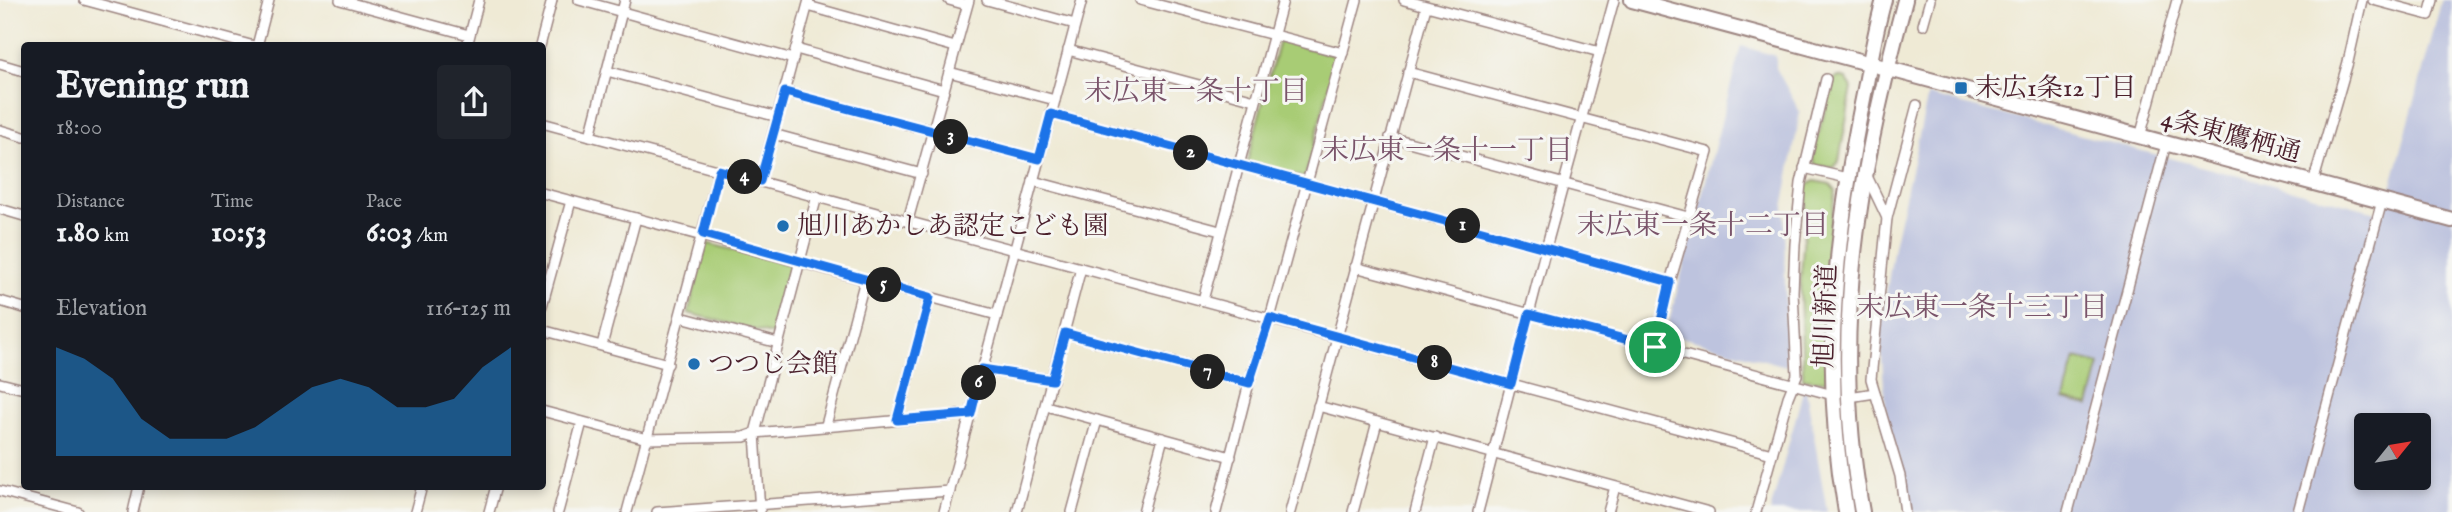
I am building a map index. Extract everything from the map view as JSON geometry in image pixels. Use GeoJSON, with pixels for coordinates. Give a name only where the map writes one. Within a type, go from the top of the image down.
{"type":"FeatureCollection","features":[{"type":"Feature","properties":{"kind":"highway","name":"4条東鷹栖通"},"geometry":{"type":"LineString","coordinates":[[1632,0],[2452,220]]}},
{"type":"Feature","properties":{"kind":"highway","name":"旭川新道"},"geometry":{"type":"LineString","coordinates":[[1862,512],[1849,397],[1851,263],[1864,172],[1905,0]]}},
{"type":"Feature","properties":{"kind":"highway","name":"旭川新道"},"geometry":{"type":"LineString","coordinates":[[1846,512],[1833,395],[1836,269],[1847,178],[1881,2]]}},
{"type":"Feature","properties":{"kind":"street"},"geometry":{"type":"LineString","coordinates":[[84,0],[122,5],[243,42]]}},
{"type":"Feature","properties":{"kind":"street"},"geometry":{"type":"LineString","coordinates":[[257,42],[269,0]]}},
{"type":"Feature","properties":{"kind":"street"},"geometry":{"type":"LineString","coordinates":[[341,0],[470,35]]}},
{"type":"Feature","properties":{"kind":"street"},"geometry":{"type":"LineString","coordinates":[[468,42],[479,0]]}},
{"type":"Feature","properties":{"kind":"street"},"geometry":{"type":"LineString","coordinates":[[541,42],[552,0]]}},
{"type":"Feature","properties":{"kind":"street"},"geometry":{"type":"LineString","coordinates":[[579,0],[944,90]]}},
{"type":"Feature","properties":{"kind":"street"},"geometry":{"type":"LineString","coordinates":[[590,135],[625,0]]}},
{"type":"Feature","properties":{"kind":"street"},"geometry":{"type":"LineString","coordinates":[[908,220],[968,3],[949,0]]}},
{"type":"Feature","properties":{"kind":"street"},"geometry":{"type":"LineString","coordinates":[[987,0],[1075,24]]}},
{"type":"Feature","properties":{"kind":"street"},"geometry":{"type":"LineString","coordinates":[[944,512],[1082,0]]}},
{"type":"Feature","properties":{"kind":"street"},"geometry":{"type":"LineString","coordinates":[[1140,0],[1343,53]]}},
{"type":"Feature","properties":{"kind":"street"},"geometry":{"type":"LineString","coordinates":[[1203,300],[1283,0]]}},
{"type":"Feature","properties":{"kind":"street"},"geometry":{"type":"LineString","coordinates":[[1216,512],[1249,383],[1270,318],[1357,0]]}},
{"type":"Feature","properties":{"kind":"street"},"geometry":{"type":"LineString","coordinates":[[1404,0],[1600,52]]}},
{"type":"Feature","properties":{"kind":"street"},"geometry":{"type":"LineString","coordinates":[[1478,512],[1491,454],[1614,0]]}},
{"type":"Feature","properties":{"kind":"street"},"geometry":{"type":"LineString","coordinates":[[1923,25],[1930,0]]}},
{"type":"Feature","properties":{"kind":"street"},"geometry":{"type":"LineString","coordinates":[[2140,137],[2177,0]]}},
{"type":"Feature","properties":{"kind":"street"},"geometry":{"type":"LineString","coordinates":[[2313,183],[2362,0]]}},
{"type":"Feature","properties":{"kind":"street"},"geometry":{"type":"LineString","coordinates":[[2373,0],[2429,15],[2433,0]]}},
{"type":"Feature","properties":{"kind":"street"},"geometry":{"type":"LineString","coordinates":[[760,181],[808,3],[956,47]]}},
{"type":"Feature","properties":{"kind":"street"},"geometry":{"type":"LineString","coordinates":[[1290,512],[1426,7]]}},
{"type":"Feature","properties":{"kind":"street"},"geometry":{"type":"LineString","coordinates":[[1068,50],[1255,100]]}},
{"type":"Feature","properties":{"kind":"street"},"geometry":{"type":"LineString","coordinates":[[0,64],[21,70]]}},
{"type":"Feature","properties":{"kind":"street"},"geometry":{"type":"LineString","coordinates":[[607,71],[778,117]]}},
{"type":"Feature","properties":{"kind":"street"},"geometry":{"type":"LineString","coordinates":[[949,72],[1055,100]]}},
{"type":"Feature","properties":{"kind":"street"},"geometry":{"type":"LineString","coordinates":[[1408,72],[1708,152],[1670,282],[1655,347]]}},
{"type":"Feature","properties":{"kind":"street"},"geometry":{"type":"LineString","coordinates":[[1756,512],[1787,397],[1797,375],[1793,292],[1795,244],[1804,168],[1826,79]]}},
{"type":"Feature","properties":{"kind":"street"},"geometry":{"type":"LineString","coordinates":[[785,92],[1039,159]]}},
{"type":"Feature","properties":{"kind":"street"},"geometry":{"type":"LineString","coordinates":[[1905,512],[1900,476],[1871,379],[1887,218],[1917,105]]}},
{"type":"Feature","properties":{"kind":"street"},"geometry":{"type":"LineString","coordinates":[[1051,114],[1670,282]]}},
{"type":"Feature","properties":{"kind":"street"},"geometry":{"type":"LineString","coordinates":[[546,124],[1772,454]]}},
{"type":"Feature","properties":{"kind":"street"},"geometry":{"type":"LineString","coordinates":[[0,130],[21,136]]}},
{"type":"Feature","properties":{"kind":"street"},"geometry":{"type":"LineString","coordinates":[[773,134],[922,174]]}},
{"type":"Feature","properties":{"kind":"street"},"geometry":{"type":"LineString","coordinates":[[1390,137],[1688,217]]}},
{"type":"Feature","properties":{"kind":"street"},"geometry":{"type":"LineString","coordinates":[[2068,512],[2166,144]]}},
{"type":"Feature","properties":{"kind":"street"},"geometry":{"type":"LineString","coordinates":[[1804,168],[1847,178]]}},
{"type":"Feature","properties":{"kind":"street"},"geometry":{"type":"LineString","coordinates":[[627,512],[719,170]]}},
{"type":"Feature","properties":{"kind":"street"},"geometry":{"type":"LineString","coordinates":[[1864,172],[1887,218]]}},
{"type":"Feature","properties":{"kind":"street"},"geometry":{"type":"LineString","coordinates":[[1033,181],[1220,231]]}},
{"type":"Feature","properties":{"kind":"street"},"geometry":{"type":"LineString","coordinates":[[546,194],[703,234],[997,315]]}},
{"type":"Feature","properties":{"kind":"street"},"geometry":{"type":"LineString","coordinates":[[760,508],[755,433],[817,196]]}},
{"type":"Feature","properties":{"kind":"street"},"geometry":{"type":"LineString","coordinates":[[546,292],[571,201]]}},
{"type":"Feature","properties":{"kind":"street"},"geometry":{"type":"LineString","coordinates":[[2298,512],[2382,201]]}},
{"type":"Feature","properties":{"kind":"street"},"geometry":{"type":"LineString","coordinates":[[0,209],[21,215]]}},
{"type":"Feature","properties":{"kind":"street"},"geometry":{"type":"LineString","coordinates":[[603,345],[636,218]]}},
{"type":"Feature","properties":{"kind":"street"},"geometry":{"type":"LineString","coordinates":[[1355,267],[1833,395]]}},
{"type":"Feature","properties":{"kind":"street"},"geometry":{"type":"LineString","coordinates":[[1017,512],[1081,268]]}},
{"type":"Feature","properties":{"kind":"street"},"geometry":{"type":"LineString","coordinates":[[826,425],[865,279]]}},
{"type":"Feature","properties":{"kind":"street"},"geometry":{"type":"LineString","coordinates":[[897,420],[930,297]]}},
{"type":"Feature","properties":{"kind":"street"},"geometry":{"type":"LineString","coordinates":[[0,301],[21,307]]}},
{"type":"Feature","properties":{"kind":"street"},"geometry":{"type":"LineString","coordinates":[[681,317],[778,343]]}},
{"type":"Feature","properties":{"kind":"street"},"geometry":{"type":"LineString","coordinates":[[546,331],[668,364]]}},
{"type":"Feature","properties":{"kind":"street"},"geometry":{"type":"LineString","coordinates":[[1065,333],[1249,383]]}},
{"type":"Feature","properties":{"kind":"street"},"geometry":{"type":"LineString","coordinates":[[982,369],[1052,380]]}},
{"type":"Feature","properties":{"kind":"street"},"geometry":{"type":"LineString","coordinates":[[0,383],[21,388]]}},
{"type":"Feature","properties":{"kind":"street"},"geometry":{"type":"LineString","coordinates":[[1849,397],[1875,393]]}},
{"type":"Feature","properties":{"kind":"street"},"geometry":{"type":"LineString","coordinates":[[1046,406],[1231,457]]}},
{"type":"Feature","properties":{"kind":"street"},"geometry":{"type":"LineString","coordinates":[[1318,406],[1615,487],[1682,509],[1709,512]]}},
{"type":"Feature","properties":{"kind":"street"},"geometry":{"type":"LineString","coordinates":[[546,412],[647,439],[744,437],[755,433],[826,425],[971,414]]}},
{"type":"Feature","properties":{"kind":"street"},"geometry":{"type":"LineString","coordinates":[[1072,512],[1097,420]]}},
{"type":"Feature","properties":{"kind":"street"},"geometry":{"type":"LineString","coordinates":[[558,512],[582,422]]}},
{"type":"Feature","properties":{"kind":"street"},"geometry":{"type":"LineString","coordinates":[[1353,512],[1377,422]]}},
{"type":"Feature","properties":{"kind":"street"},"geometry":{"type":"LineString","coordinates":[[1415,512],[1435,437]]}},
{"type":"Feature","properties":{"kind":"street"},"geometry":{"type":"LineString","coordinates":[[1143,512],[1163,438]]}},
{"type":"Feature","properties":{"kind":"street"},"geometry":{"type":"LineString","coordinates":[[1608,512],[1615,487]]}},
{"type":"Feature","properties":{"kind":"street"},"geometry":{"type":"LineString","coordinates":[[132,512],[138,490]]}},
{"type":"Feature","properties":{"kind":"street"},"geometry":{"type":"LineString","coordinates":[[415,512],[421,490]]}},
{"type":"Feature","properties":{"kind":"street"},"geometry":{"type":"LineString","coordinates":[[489,512],[495,490]]}},
{"type":"Feature","properties":{"kind":"street"},"geometry":{"type":"LineString","coordinates":[[0,491],[59,510],[78,512]]}},
{"type":"Feature","properties":{"kind":"street"},"geometry":{"type":"LineString","coordinates":[[657,512],[760,508],[950,491]]}},
{"type":"Feature","properties":{"kind":"shaded area"},"geometry":{"type":"Polygon","coordinates":[[[2442,0],[2452,0],[2452,512],[1913,512],[1886,412],[1880,331],[1894,246],[1928,95],[2384,214],[2442,0]]]}},
{"type":"Feature","properties":{"kind":"shaded area"},"geometry":{"type":"Polygon","coordinates":[[[1741,46],[1776,56],[1776,68],[1800,112],[1784,204],[1786,366],[1666,333],[1741,46]]]}},
{"type":"Feature","properties":{"kind":"shaded area"},"geometry":{"type":"Polygon","coordinates":[[[1805,384],[1827,512],[1770,512],[1805,384]]]}},
{"type":"Feature","properties":{"kind":"green space"},"geometry":{"type":"Polygon","coordinates":[[[1279,40],[1337,56],[1305,178],[1247,162],[1279,40]]]}},
{"type":"Feature","properties":{"kind":"green space"},"geometry":{"type":"Polygon","coordinates":[[[1838,77],[1846,79],[1852,88],[1839,161],[1833,168],[1816,165],[1813,158],[1832,81],[1838,77]]]}},
{"type":"Feature","properties":{"kind":"green space"},"geometry":{"type":"Polygon","coordinates":[[[1814,181],[1830,184],[1835,190],[1825,281],[1827,381],[1803,379],[1800,291],[1807,186],[1814,181]]]}},
{"type":"Feature","properties":{"kind":"green space"},"geometry":{"type":"Polygon","coordinates":[[[706,243],[792,265],[774,335],[688,313],[706,243]]]}},
{"type":"Feature","properties":{"kind":"green space"},"geometry":{"type":"Polygon","coordinates":[[[2075,358],[2100,364],[2089,406],[2064,399],[2075,358]]]}},
{"type":"Feature","properties":{"kind":"place","name":"末広1条12丁目"},"geometry":{"type":"Point","coordinates":[1961,88]}},
{"type":"Feature","properties":{"kind":"place","name":"旭川あかしあ認定こども園"},"geometry":{"type":"Point","coordinates":[783,226]}},
{"type":"Feature","properties":{"kind":"place","name":"つつじ会館"},"geometry":{"type":"Point","coordinates":[694,364]}},
{"type":"Feature","properties":{"kind":"district","name":"末広東一条十丁目"},"geometry":{"type":"Point","coordinates":[1196,92]}},
{"type":"Feature","properties":{"kind":"district","name":"末広東一条十一丁目"},"geometry":{"type":"Point","coordinates":[1447,151]}},
{"type":"Feature","properties":{"kind":"district","name":"末広東一条十二丁目"},"geometry":{"type":"Point","coordinates":[1703,226]}},
{"type":"Feature","properties":{"kind":"district","name":"末広東一条十三丁目"},"geometry":{"type":"Point","coordinates":[1982,308]}},
{"type":"Feature","properties":{"kind":"route"},"geometry":{"type":"LineString","coordinates":[[785,92],[1039,159],[1051,114],[1670,282],[1655,347],[1529,314],[1511,384],[1270,318],[1249,383],[1065,333],[1052,380],[982,369],[971,414],[897,420],[930,297],[703,234],[719,170],[760,181],[785,92]]}}]}
